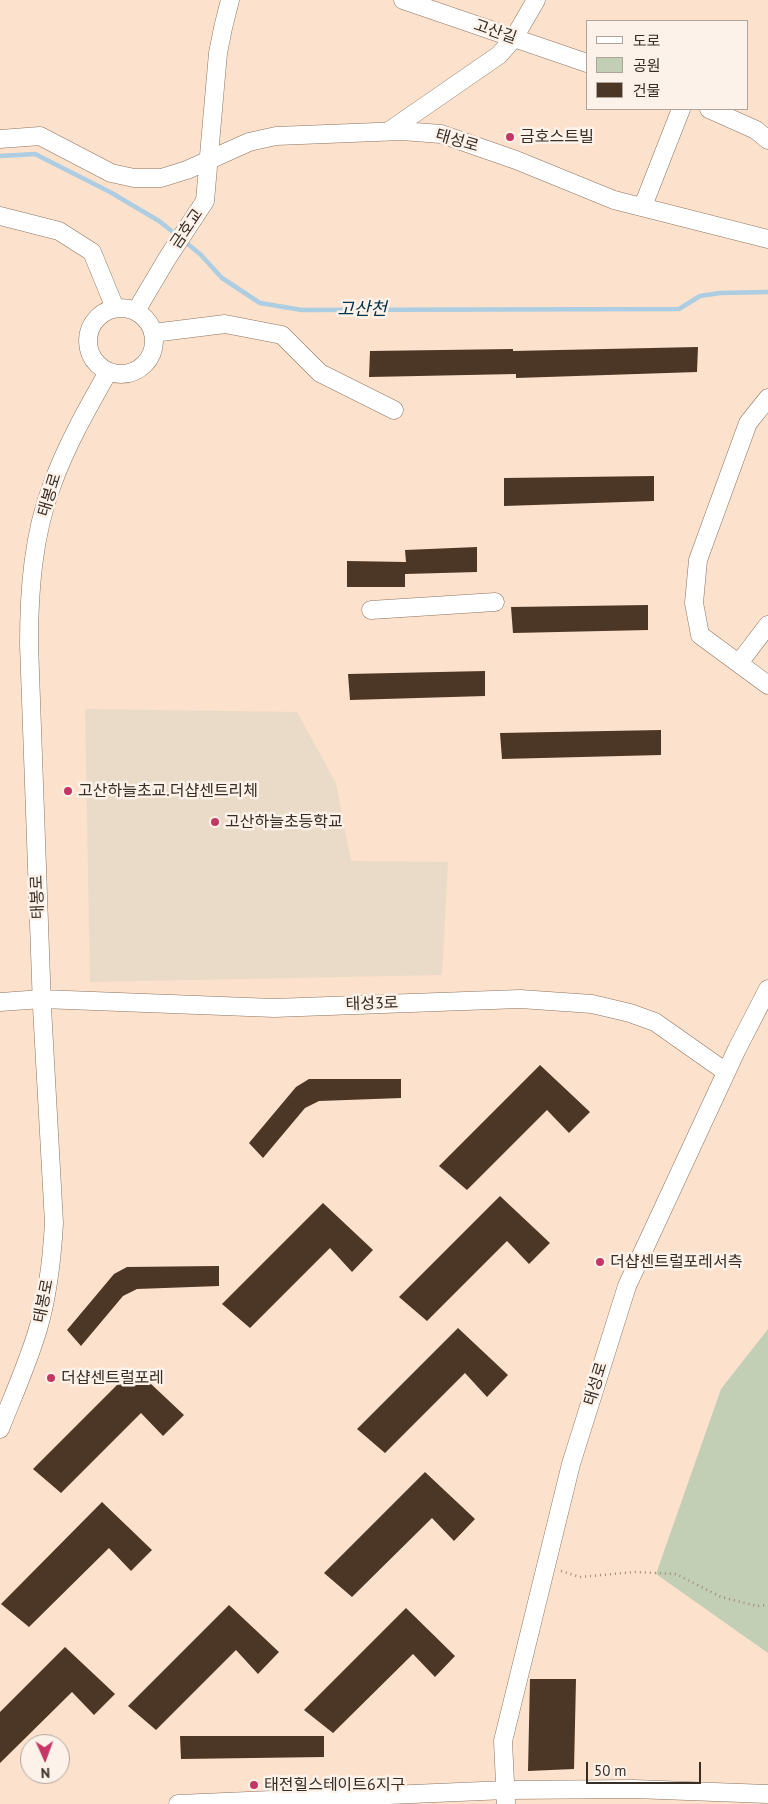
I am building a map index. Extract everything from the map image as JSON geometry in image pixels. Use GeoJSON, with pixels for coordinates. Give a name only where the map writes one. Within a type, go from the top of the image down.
{"type":"FeatureCollection","features":[{"type":"Feature","properties":{"kind":"street"},"geometry":{"type":"LineString","coordinates":[[209,159],[218,54],[230,0]]}},
{"type":"Feature","properties":{"kind":"street","name":"고산길"},"geometry":{"type":"LineString","coordinates":[[403,0],[586,62]]}},
{"type":"Feature","properties":{"kind":"street"},"geometry":{"type":"LineString","coordinates":[[389,132],[499,55],[514,38],[536,0]]}},
{"type":"Feature","properties":{"kind":"street"},"geometry":{"type":"LineString","coordinates":[[643,206],[681,110]]}},
{"type":"Feature","properties":{"kind":"street"},"geometry":{"type":"LineString","coordinates":[[711,110],[748,126],[768,140]]}},
{"type":"Feature","properties":{"kind":"street","name":"태성로"},"geometry":{"type":"LineString","coordinates":[[0,138],[40,136],[111,173],[134,178],[161,178],[187,170],[249,142],[276,136],[402,131],[442,134],[516,160],[614,200],[768,239]]}},
{"type":"Feature","properties":{"kind":"street","name":"금호교"},"geometry":{"type":"LineString","coordinates":[[136,311],[168,257],[205,201],[209,159]]}},
{"type":"Feature","properties":{"kind":"street"},"geometry":{"type":"LineString","coordinates":[[0,216],[59,230],[92,252],[115,308]]}},
{"type":"Feature","properties":{"kind":"street"},"geometry":{"type":"LineString","coordinates":[[115,308],[126,308],[136,311],[152,327],[153,350],[148,360],[140,368],[130,373],[108,372],[99,367],[92,358],[88,348],[87,338],[90,327],[96,318],[105,311],[115,308]]}},
{"type":"Feature","properties":{"kind":"street"},"geometry":{"type":"LineString","coordinates":[[153,333],[225,324],[282,335],[320,373],[394,410]]}},
{"type":"Feature","properties":{"kind":"street","name":"태봉로"},"geometry":{"type":"LineString","coordinates":[[0,1430],[39,1328],[53,1249],[54,1223],[42,999],[28,644],[29,603],[41,522],[51,487],[65,451],[108,372]]}},
{"type":"Feature","properties":{"kind":"street"},"geometry":{"type":"LineString","coordinates":[[768,398],[748,423],[698,560],[694,603],[700,634],[768,684]]}},
{"type":"Feature","properties":{"kind":"street"},"geometry":{"type":"LineString","coordinates":[[371,610],[495,602]]}},
{"type":"Feature","properties":{"kind":"street"},"geometry":{"type":"LineString","coordinates":[[739,663],[768,625]]}},
{"type":"Feature","properties":{"kind":"street","name":"태성로"},"geometry":{"type":"LineString","coordinates":[[506,1797],[503,1740],[571,1464],[627,1286],[726,1072],[768,989]]}},
{"type":"Feature","properties":{"kind":"street","name":"태성3로"},"geometry":{"type":"LineString","coordinates":[[0,1002],[42,999],[274,1008],[520,999],[592,1004],[630,1013],[655,1022],[726,1072]]}},
{"type":"Feature","properties":{"kind":"street"},"geometry":{"type":"LineString","coordinates":[[178,1804],[506,1797],[634,1789],[768,1794]]}},
{"type":"Feature","properties":{"kind":"path"},"geometry":{"type":"LineString","coordinates":[[545,1566],[580,1577],[635,1572],[676,1574],[721,1597],[757,1606],[768,1605]]}},
{"type":"Feature","properties":{"kind":"shaded area","name":"고산하늘초등학교"},"geometry":{"type":"Polygon","coordinates":[[[85,709],[297,712],[336,783],[351,861],[448,862],[442,975],[90,982],[85,709]]]}},
{"type":"Feature","properties":{"kind":"green space"},"geometry":{"type":"Polygon","coordinates":[[[768,1329],[768,1653],[656,1574],[721,1389],[768,1329]]]}},
{"type":"Feature","properties":{"kind":"building"},"geometry":{"type":"Polygon","coordinates":[[[698,347],[697,372],[516,378],[516,374],[369,377],[370,351],[513,349],[513,351],[698,347]]]}},
{"type":"Feature","properties":{"kind":"building"},"geometry":{"type":"Polygon","coordinates":[[[654,476],[654,501],[504,506],[504,478],[654,476]]]}},
{"type":"Feature","properties":{"kind":"building"},"geometry":{"type":"Polygon","coordinates":[[[477,547],[477,572],[405,574],[405,587],[347,587],[347,561],[406,562],[405,550],[477,547]]]}},
{"type":"Feature","properties":{"kind":"building"},"geometry":{"type":"Polygon","coordinates":[[[648,605],[648,630],[513,633],[511,607],[648,605]]]}},
{"type":"Feature","properties":{"kind":"building"},"geometry":{"type":"Polygon","coordinates":[[[485,671],[485,696],[350,700],[348,674],[485,671]]]}},
{"type":"Feature","properties":{"kind":"building"},"geometry":{"type":"Polygon","coordinates":[[[661,730],[661,755],[502,759],[500,733],[661,730]]]}},
{"type":"Feature","properties":{"kind":"building"},"geometry":{"type":"Polygon","coordinates":[[[540,1065],[590,1112],[569,1133],[547,1110],[467,1190],[439,1166],[540,1065]]]}},
{"type":"Feature","properties":{"kind":"building"},"geometry":{"type":"Polygon","coordinates":[[[309,1079],[401,1079],[401,1098],[319,1101],[305,1108],[263,1158],[249,1143],[296,1087],[309,1079]]]}},
{"type":"Feature","properties":{"kind":"building"},"geometry":{"type":"Polygon","coordinates":[[[500,1196],[550,1243],[529,1264],[507,1241],[427,1321],[399,1297],[500,1196]]]}},
{"type":"Feature","properties":{"kind":"building"},"geometry":{"type":"Polygon","coordinates":[[[323,1203],[373,1250],[352,1272],[330,1248],[250,1328],[222,1304],[323,1203]]]}},
{"type":"Feature","properties":{"kind":"building"},"geometry":{"type":"Polygon","coordinates":[[[219,1266],[219,1286],[137,1289],[123,1296],[81,1346],[67,1330],[114,1274],[127,1267],[219,1266]]]}},
{"type":"Feature","properties":{"kind":"building"},"geometry":{"type":"Polygon","coordinates":[[[458,1328],[508,1375],[487,1397],[465,1373],[385,1453],[357,1429],[458,1328]]]}},
{"type":"Feature","properties":{"kind":"building"},"geometry":{"type":"Polygon","coordinates":[[[134,1368],[184,1415],[163,1436],[141,1413],[61,1493],[33,1469],[134,1368]]]}},
{"type":"Feature","properties":{"kind":"building"},"geometry":{"type":"Polygon","coordinates":[[[425,1472],[475,1519],[454,1541],[432,1518],[352,1597],[324,1573],[425,1472]]]}},
{"type":"Feature","properties":{"kind":"building"},"geometry":{"type":"Polygon","coordinates":[[[102,1502],[152,1550],[131,1571],[109,1548],[29,1627],[1,1604],[102,1502]]]}},
{"type":"Feature","properties":{"kind":"building"},"geometry":{"type":"Polygon","coordinates":[[[229,1605],[279,1652],[258,1674],[236,1650],[156,1730],[128,1706],[229,1605]]]}},
{"type":"Feature","properties":{"kind":"building"},"geometry":{"type":"Polygon","coordinates":[[[406,1608],[455,1656],[435,1677],[413,1654],[333,1733],[304,1710],[406,1608]]]}},
{"type":"Feature","properties":{"kind":"building"},"geometry":{"type":"Polygon","coordinates":[[[65,1647],[115,1694],[94,1715],[72,1692],[29,1734],[20,1734],[20,1743],[0,1763],[0,1712],[65,1647]]]}},
{"type":"Feature","properties":{"kind":"building"},"geometry":{"type":"Polygon","coordinates":[[[530,1679],[576,1679],[574,1769],[528,1771],[530,1679]]]}},
{"type":"Feature","properties":{"kind":"building"},"geometry":{"type":"Polygon","coordinates":[[[180,1736],[324,1736],[324,1757],[181,1759],[180,1736]]]}},
{"type":"Feature","properties":{"kind":"waterway","name":"고산천"},"geometry":{"type":"LineString","coordinates":[[0,156],[35,154],[110,192],[159,221],[178,236]]}},
{"type":"Feature","properties":{"kind":"waterway","name":"고산천"},"geometry":{"type":"LineString","coordinates":[[184,241],[200,254],[222,278],[260,303],[302,310],[679,309],[700,296],[720,293],[768,292]]}},
{"type":"Feature","properties":{"kind":"place","name":"금호스트빌"},"geometry":{"type":"Point","coordinates":[510,137]}},
{"type":"Feature","properties":{"kind":"place","name":"고산하늘초교.더샵센트리체"},"geometry":{"type":"Point","coordinates":[68,791]}},
{"type":"Feature","properties":{"kind":"place","name":"고산하늘초등학교"},"geometry":{"type":"Point","coordinates":[215,822]}},
{"type":"Feature","properties":{"kind":"place","name":"더샵센트럴포레서측"},"geometry":{"type":"Point","coordinates":[600,1262]}},
{"type":"Feature","properties":{"kind":"place","name":"더샵센트럴포레"},"geometry":{"type":"Point","coordinates":[51,1378]}},
{"type":"Feature","properties":{"kind":"place","name":"태전힐스테이트6지구"},"geometry":{"type":"Point","coordinates":[254,1785]}}]}
